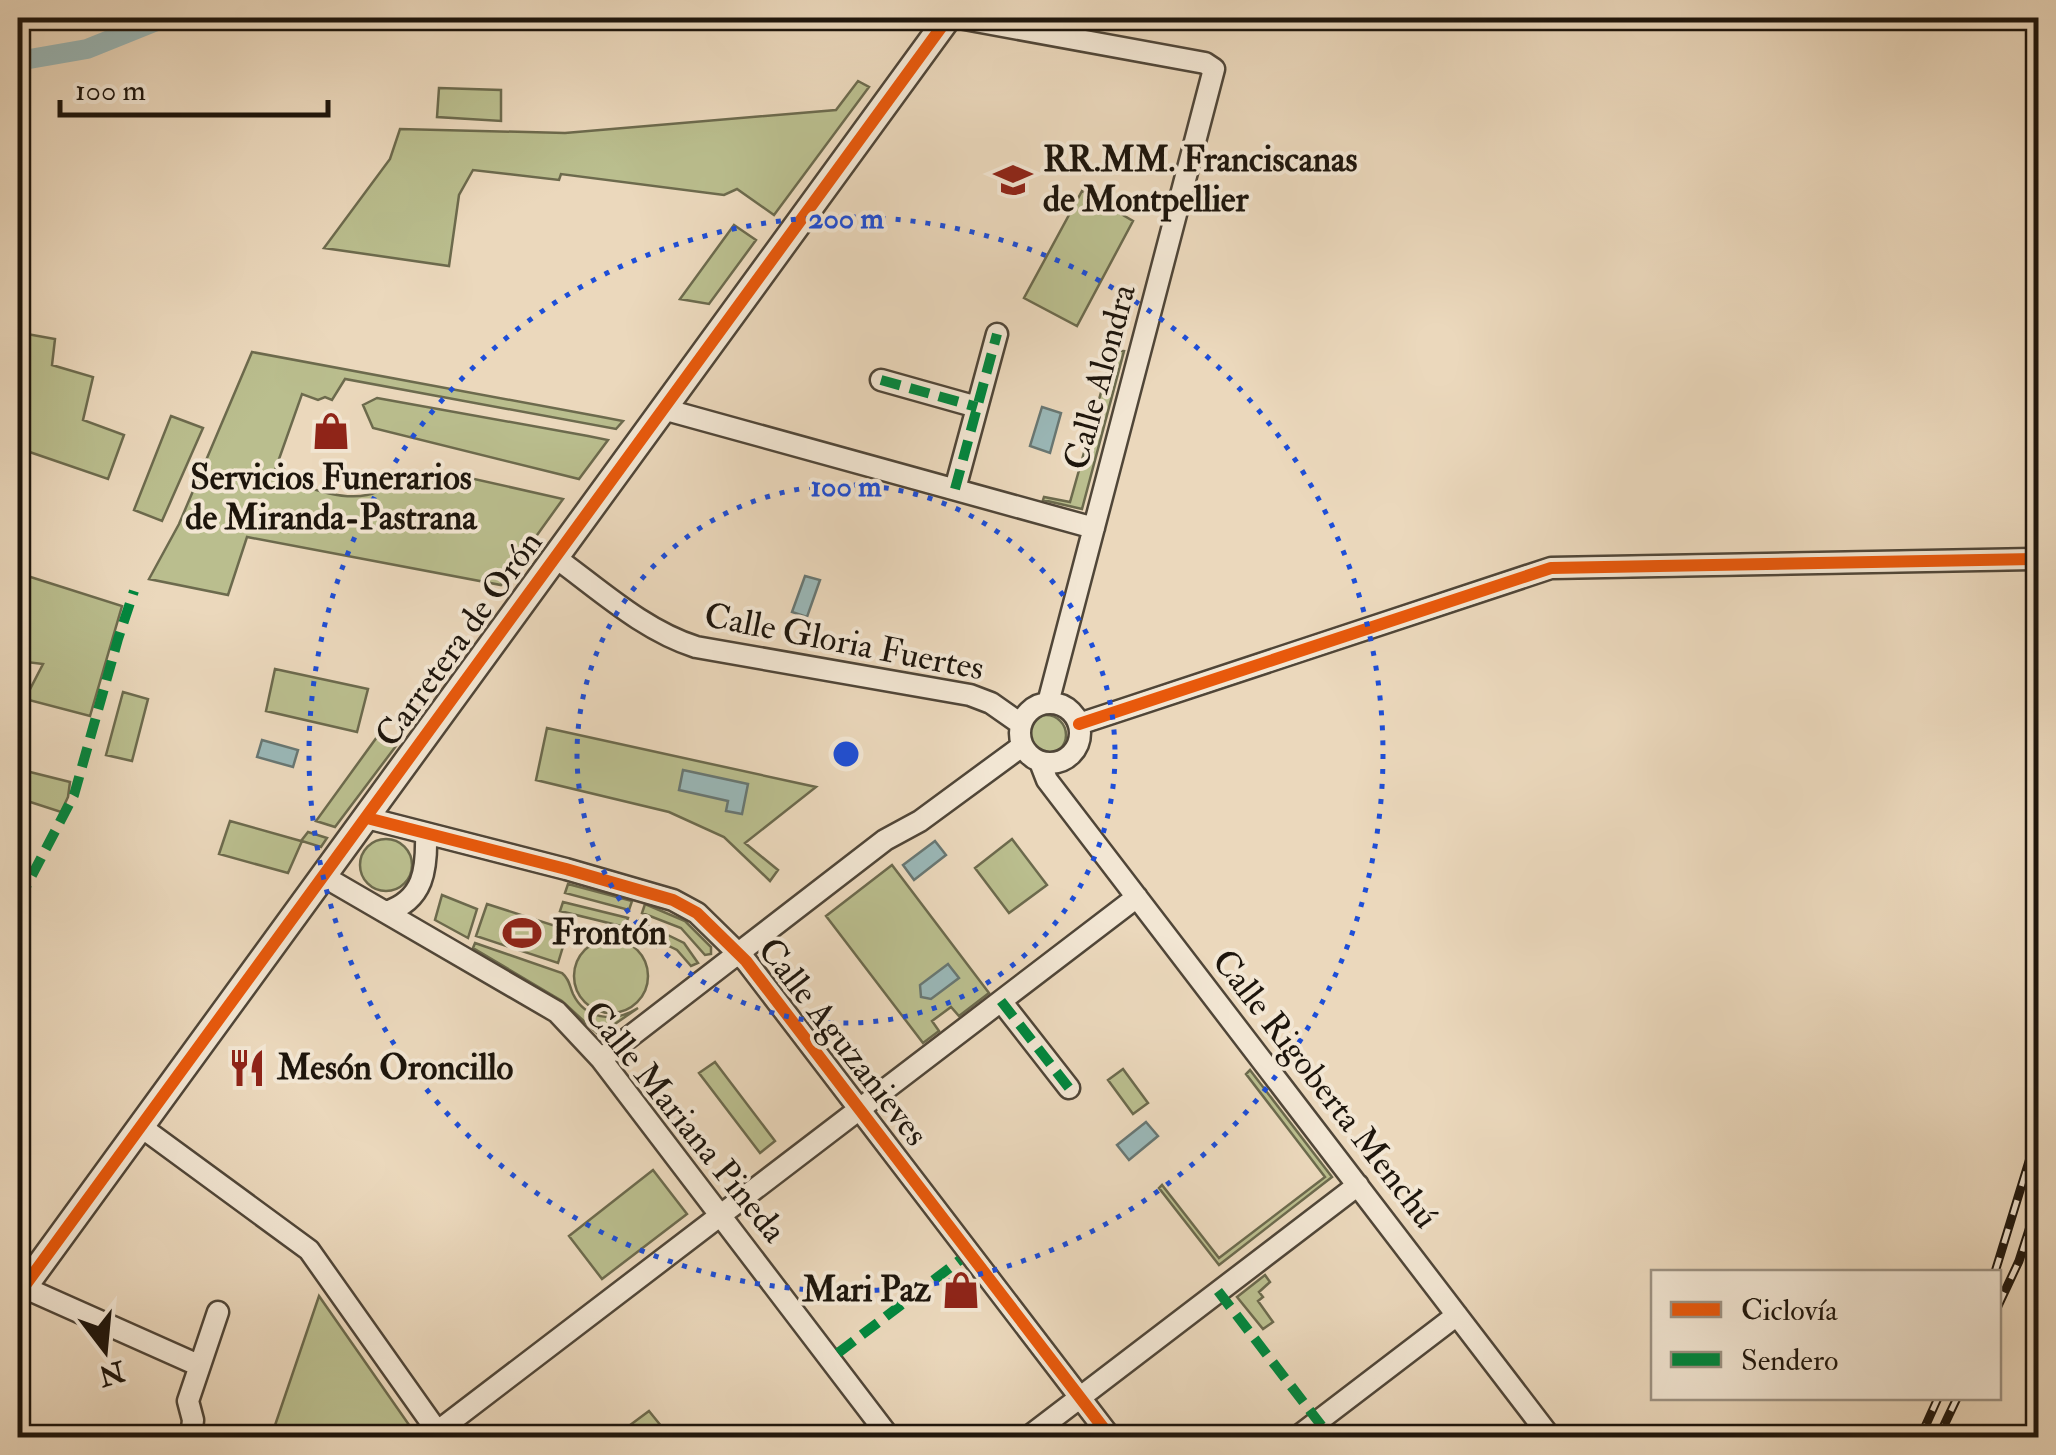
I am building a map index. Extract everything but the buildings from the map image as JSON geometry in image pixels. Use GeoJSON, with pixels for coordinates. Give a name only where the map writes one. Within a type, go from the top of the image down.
{"type":"FeatureCollection","features":[{"type":"Feature","properties":{"kind":"street","name":"Carretera de Orón"},"geometry":{"type":"LineString","coordinates":[[198,1365],[20,1291],[948,18]]}},
{"type":"Feature","properties":{"kind":"street","name":"Calle Alondra"},"geometry":{"type":"LineString","coordinates":[[959,18],[1205,63],[1214,69],[1048,703]]}},
{"type":"Feature","properties":{"kind":"street"},"geometry":{"type":"LineString","coordinates":[[957,480],[997,334]]}},
{"type":"Feature","properties":{"kind":"street"},"geometry":{"type":"LineString","coordinates":[[882,380],[977,407]]}},
{"type":"Feature","properties":{"kind":"street"},"geometry":{"type":"LineString","coordinates":[[663,409],[957,480],[1094,528]]}},
{"type":"Feature","properties":{"kind":"street","name":"Calle Gloria Fuertes"},"geometry":{"type":"LineString","coordinates":[[556,558],[648,626],[677,641],[970,694],[991,703],[1021,735]]}},
{"type":"Feature","properties":{"kind":"street"},"geometry":{"type":"LineString","coordinates":[[1079,724],[1551,568],[2038,559]]}},
{"type":"Feature","properties":{"kind":"street"},"geometry":{"type":"LineString","coordinates":[[601,1059],[886,840],[920,822],[1021,735],[1031,710],[1048,703],[1064,706],[1079,724],[1079,743],[1068,758],[1050,764],[1044,771],[1032,759],[1021,735]]}},
{"type":"Feature","properties":{"kind":"street","name":"Calle Rigoberta Menchú"},"geometry":{"type":"LineString","coordinates":[[1044,771],[1550,1438]]}},
{"type":"Feature","properties":{"kind":"street","name":"Calle Aguzanieves"},"geometry":{"type":"LineString","coordinates":[[367,818],[566,869],[672,900],[696,913],[738,953],[1110,1438]]}},
{"type":"Feature","properties":{"kind":"street"},"geometry":{"type":"LineString","coordinates":[[386,912],[408,902],[424,880],[426,834]]}},
{"type":"Feature","properties":{"kind":"street","name":"Calle Mariana Pineda"},"geometry":{"type":"LineString","coordinates":[[324,876],[557,1012],[573,1026],[890,1438]]}},
{"type":"Feature","properties":{"kind":"street"},"geometry":{"type":"LineString","coordinates":[[140,1126],[300,1242],[319,1260],[436,1435],[1137,897]]}},
{"type":"Feature","properties":{"kind":"street"},"geometry":{"type":"LineString","coordinates":[[1001,1000],[1068,1088]]}},
{"type":"Feature","properties":{"kind":"street"},"geometry":{"type":"LineString","coordinates":[[1028,1438],[1358,1185]]}},
{"type":"Feature","properties":{"kind":"street"},"geometry":{"type":"LineString","coordinates":[[190,1438],[193,1420],[188,1401],[218,1312]]}},
{"type":"Feature","properties":{"kind":"street"},"geometry":{"type":"LineString","coordinates":[[1296,1438],[1325,1429],[1457,1315]]}},
{"type":"Feature","properties":{"kind":"green space"},"geometry":{"type":"Polygon","coordinates":[[[858,81],[869,87],[774,215],[737,189],[724,195],[561,174],[559,180],[473,170],[459,195],[449,266],[324,248],[390,159],[400,129],[565,133],[836,110],[858,81]]]}},
{"type":"Feature","properties":{"kind":"green space"},"geometry":{"type":"Polygon","coordinates":[[[439,88],[501,90],[501,121],[437,117],[439,88]]]}},
{"type":"Feature","properties":{"kind":"green space"},"geometry":{"type":"Polygon","coordinates":[[[1082,191],[1133,221],[1077,326],[1024,298],[1082,191]]]}},
{"type":"Feature","properties":{"kind":"green space"},"geometry":{"type":"Polygon","coordinates":[[[734,225],[756,240],[709,304],[680,299],[734,225]]]}},
{"type":"Feature","properties":{"kind":"green space"},"geometry":{"type":"Polygon","coordinates":[[[27,334],[55,339],[52,365],[93,377],[83,420],[124,435],[108,479],[18,448],[18,395],[27,334]]]}},
{"type":"Feature","properties":{"kind":"green space"},"geometry":{"type":"Polygon","coordinates":[[[1113,350],[1124,351],[1082,509],[1043,500],[1044,497],[1070,502],[1113,350]]]}},
{"type":"Feature","properties":{"kind":"green space"},"geometry":{"type":"Polygon","coordinates":[[[252,352],[623,421],[616,429],[345,379],[332,400],[302,394],[273,476],[320,491],[356,496],[376,493],[414,474],[434,470],[563,499],[501,585],[247,537],[228,595],[149,579],[179,524],[252,352]]]}},
{"type":"Feature","properties":{"kind":"green space"},"geometry":{"type":"Polygon","coordinates":[[[377,398],[608,440],[579,479],[373,428],[363,405],[377,398]]]}},
{"type":"Feature","properties":{"kind":"green space"},"geometry":{"type":"Polygon","coordinates":[[[171,416],[203,428],[162,521],[134,510],[171,416]]]}},
{"type":"Feature","properties":{"kind":"green space"},"geometry":{"type":"Polygon","coordinates":[[[18,573],[122,606],[90,716],[25,699],[43,664],[18,661],[18,573]]]}},
{"type":"Feature","properties":{"kind":"green space"},"geometry":{"type":"Polygon","coordinates":[[[275,669],[368,689],[357,732],[266,711],[275,669]]]}},
{"type":"Feature","properties":{"kind":"green space"},"geometry":{"type":"Polygon","coordinates":[[[123,692],[148,699],[132,761],[106,755],[123,692]]]}},
{"type":"Feature","properties":{"kind":"green space"},"geometry":{"type":"Polygon","coordinates":[[[1046,715],[1060,721],[1066,735],[1060,749],[1046,755],[1032,749],[1026,735],[1032,721],[1046,715]]]}},
{"type":"Feature","properties":{"kind":"green space"},"geometry":{"type":"Polygon","coordinates":[[[547,728],[816,787],[745,843],[778,870],[770,881],[724,837],[669,812],[536,780],[547,728]]]}},
{"type":"Feature","properties":{"kind":"green space"},"geometry":{"type":"Polygon","coordinates":[[[377,737],[399,742],[335,827],[316,821],[377,737]]]}},
{"type":"Feature","properties":{"kind":"green space"},"geometry":{"type":"Polygon","coordinates":[[[18,769],[70,782],[61,812],[18,798],[18,769]]]}},
{"type":"Feature","properties":{"kind":"green space"},"geometry":{"type":"Polygon","coordinates":[[[230,821],[301,841],[308,832],[327,838],[321,847],[302,841],[288,873],[219,854],[230,821]]]}},
{"type":"Feature","properties":{"kind":"green space"},"geometry":{"type":"Polygon","coordinates":[[[386,839],[404,847],[412,865],[404,883],[386,891],[368,883],[360,865],[368,847],[386,839]]]}},
{"type":"Feature","properties":{"kind":"green space"},"geometry":{"type":"Polygon","coordinates":[[[1012,839],[1047,885],[1009,913],[975,868],[1012,839]]]}},
{"type":"Feature","properties":{"kind":"green space"},"geometry":{"type":"Polygon","coordinates":[[[892,865],[989,993],[959,1016],[951,1007],[932,1021],[939,1031],[923,1043],[826,916],[892,865]]]}},
{"type":"Feature","properties":{"kind":"green space"},"geometry":{"type":"Polygon","coordinates":[[[568,884],[632,901],[629,910],[565,893],[568,884]]]}},
{"type":"Feature","properties":{"kind":"green space"},"geometry":{"type":"Polygon","coordinates":[[[442,895],[477,909],[468,938],[435,920],[442,895]]]}},
{"type":"Feature","properties":{"kind":"green space"},"geometry":{"type":"Polygon","coordinates":[[[563,902],[628,918],[625,927],[560,911],[563,902]]]}},
{"type":"Feature","properties":{"kind":"green space","name":"Frontón"},"geometry":{"type":"Polygon","coordinates":[[[487,904],[568,930],[558,963],[476,936],[487,904]]]}},
{"type":"Feature","properties":{"kind":"green space"},"geometry":{"type":"Polygon","coordinates":[[[645,904],[685,921],[711,947],[711,954],[705,955],[681,928],[642,913],[645,904]]]}},
{"type":"Feature","properties":{"kind":"green space"},"geometry":{"type":"Polygon","coordinates":[[[639,921],[684,943],[698,963],[691,966],[677,950],[636,930],[639,921]]]}},
{"type":"Feature","properties":{"kind":"green space"},"geometry":{"type":"Polygon","coordinates":[[[611,939],[637,950],[648,976],[637,1002],[611,1013],[585,1002],[574,976],[585,950],[611,939]]]}},
{"type":"Feature","properties":{"kind":"green space"},"geometry":{"type":"Polygon","coordinates":[[[475,943],[562,973],[579,1003],[593,1014],[620,1016],[638,1008],[599,1035],[562,1001],[473,948],[475,943]]]}},
{"type":"Feature","properties":{"kind":"green space"},"geometry":{"type":"Polygon","coordinates":[[[715,1062],[775,1141],[760,1153],[699,1073],[715,1062]]]}},
{"type":"Feature","properties":{"kind":"green space"},"geometry":{"type":"Polygon","coordinates":[[[1123,1069],[1148,1103],[1133,1114],[1108,1080],[1123,1069]]]}},
{"type":"Feature","properties":{"kind":"green space"},"geometry":{"type":"Polygon","coordinates":[[[1250,1070],[1332,1177],[1219,1265],[1159,1188],[1162,1185],[1219,1258],[1325,1177],[1246,1074],[1250,1070]]]}},
{"type":"Feature","properties":{"kind":"green space"},"geometry":{"type":"Polygon","coordinates":[[[653,1170],[687,1214],[602,1279],[569,1236],[653,1170]]]}},
{"type":"Feature","properties":{"kind":"green space"},"geometry":{"type":"Polygon","coordinates":[[[1265,1275],[1270,1282],[1259,1292],[1263,1297],[1258,1301],[1273,1322],[1263,1329],[1237,1297],[1265,1275]]]}},
{"type":"Feature","properties":{"kind":"green space"},"geometry":{"type":"Polygon","coordinates":[[[319,1296],[414,1432],[408,1437],[271,1437],[319,1296]]]}},
{"type":"Feature","properties":{"kind":"green space"},"geometry":{"type":"Polygon","coordinates":[[[649,1411],[670,1437],[614,1437],[649,1411]]]}},
{"type":"Feature","properties":{"kind":"water"},"geometry":{"type":"Polygon","coordinates":[[[1042,407],[1061,413],[1050,453],[1030,446],[1042,407]]]}},
{"type":"Feature","properties":{"kind":"water"},"geometry":{"type":"Polygon","coordinates":[[[805,576],[820,580],[807,617],[792,612],[805,576]]]}},
{"type":"Feature","properties":{"kind":"water"},"geometry":{"type":"Polygon","coordinates":[[[262,740],[298,750],[293,767],[257,757],[262,740]]]}},
{"type":"Feature","properties":{"kind":"water"},"geometry":{"type":"Polygon","coordinates":[[[683,770],[748,784],[742,814],[726,811],[728,801],[679,790],[683,770]]]}},
{"type":"Feature","properties":{"kind":"water"},"geometry":{"type":"Polygon","coordinates":[[[935,841],[946,855],[914,880],[903,865],[935,841]]]}},
{"type":"Feature","properties":{"kind":"water"},"geometry":{"type":"Polygon","coordinates":[[[948,964],[959,978],[931,999],[921,997],[920,985],[948,964]]]}},
{"type":"Feature","properties":{"kind":"water"},"geometry":{"type":"Polygon","coordinates":[[[1146,1122],[1158,1136],[1129,1160],[1117,1145],[1146,1122]]]}},
{"type":"Feature","properties":{"kind":"waterway"},"geometry":{"type":"LineString","coordinates":[[18,61],[87,49],[164,18]]}},
{"type":"Feature","properties":{"kind":"railway"},"geometry":{"type":"LineString","coordinates":[[1996,1270],[2038,1132]]}},
{"type":"Feature","properties":{"kind":"railway"},"geometry":{"type":"LineString","coordinates":[[2001,1300],[2019,1261],[2038,1202]]}},
{"type":"Feature","properties":{"kind":"railway"},"geometry":{"type":"LineString","coordinates":[[1920,1438],[1937,1400]]}},
{"type":"Feature","properties":{"kind":"railway"},"geometry":{"type":"LineString","coordinates":[[1938,1438],[1956,1400]]}},
{"type":"Feature","properties":{"kind":"marked path"},"geometry":{"type":"LineString","coordinates":[[955,489],[997,334]]}},
{"type":"Feature","properties":{"kind":"marked path"},"geometry":{"type":"LineString","coordinates":[[881,380],[977,407]]}},
{"type":"Feature","properties":{"kind":"marked path"},"geometry":{"type":"LineString","coordinates":[[18,902],[74,795],[134,591]]}},
{"type":"Feature","properties":{"kind":"marked path"},"geometry":{"type":"LineString","coordinates":[[1001,1001],[1069,1088]]}},
{"type":"Feature","properties":{"kind":"marked path"},"geometry":{"type":"LineString","coordinates":[[838,1353],[960,1260]]}},
{"type":"Feature","properties":{"kind":"marked path"},"geometry":{"type":"LineString","coordinates":[[1218,1291],[1331,1438]]}},
{"type":"Feature","properties":{"kind":"cycle path"},"geometry":{"type":"LineString","coordinates":[[18,1295],[948,18]]}},
{"type":"Feature","properties":{"kind":"cycle path"},"geometry":{"type":"LineString","coordinates":[[1079,724],[1551,568],[2038,559]]}},
{"type":"Feature","properties":{"kind":"cycle path"},"geometry":{"type":"LineString","coordinates":[[367,818],[566,869],[673,900],[697,913],[746,961],[1111,1438]]}},
{"type":"Feature","properties":{"kind":"place","name":"RR.MM. Franciscanas de Montpellier"},"geometry":{"type":"Point","coordinates":[1013,180]}},
{"type":"Feature","properties":{"kind":"place","name":"Servicios Funerarios de Miranda-Pastrana"},"geometry":{"type":"Point","coordinates":[331,431]}},
{"type":"Feature","properties":{"kind":"place","name":"Frontón"},"geometry":{"type":"Point","coordinates":[522,933]}},
{"type":"Feature","properties":{"kind":"place","name":"Mesón Oroncillo"},"geometry":{"type":"Point","coordinates":[247,1068]}},
{"type":"Feature","properties":{"kind":"place","name":"Mari Paz"},"geometry":{"type":"Point","coordinates":[961,1290]}}]}
